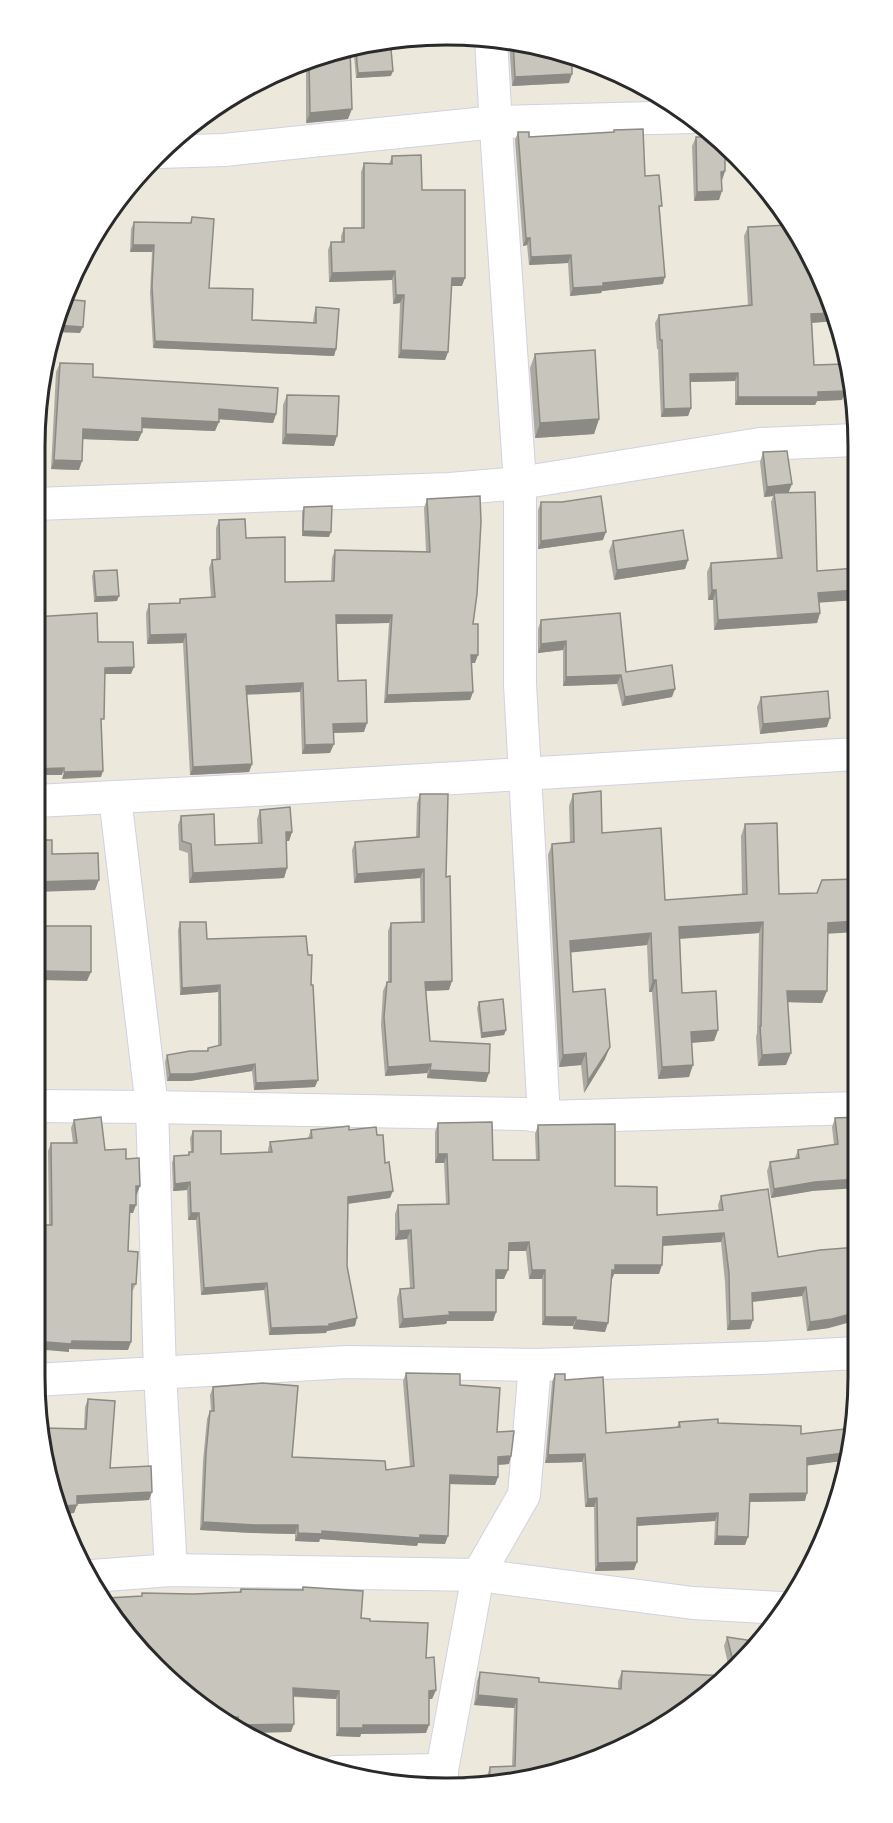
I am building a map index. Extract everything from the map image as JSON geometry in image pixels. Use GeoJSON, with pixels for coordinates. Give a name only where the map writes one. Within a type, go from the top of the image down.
{"type":"FeatureCollection","features":[{"type":"Feature","properties":{"kind":"street"},"geometry":{"type":"LineString","coordinates":[[492,47],[520,483],[520,684],[544,1117]]}},
{"type":"Feature","properties":{"kind":"street"},"geometry":{"type":"LineString","coordinates":[[175,152],[224,150],[496,122],[676,117]]}},
{"type":"Feature","properties":{"kind":"street"},"geometry":{"type":"LineString","coordinates":[[45,504],[450,489],[520,483],[760,444],[848,440]]}},
{"type":"Feature","properties":{"kind":"street"},"geometry":{"type":"LineString","coordinates":[[45,800],[848,754]]}},
{"type":"Feature","properties":{"kind":"street"},"geometry":{"type":"LineString","coordinates":[[115,797],[152,1107],[160,1373],[171,1570]]}},
{"type":"Feature","properties":{"kind":"street"},"geometry":{"type":"LineString","coordinates":[[45,1106],[525,1114],[544,1117],[848,1108]]}},
{"type":"Feature","properties":{"kind":"street"},"geometry":{"type":"LineString","coordinates":[[45,1379],[347,1362],[535,1365],[848,1354]]}},
{"type":"Feature","properties":{"kind":"street"},"geometry":{"type":"LineString","coordinates":[[392,1775],[442,1777],[478,1575],[524,1495],[535,1365]]}},
{"type":"Feature","properties":{"kind":"street"},"geometry":{"type":"LineString","coordinates":[[98,1576],[171,1570],[478,1575],[693,1603],[775,1608]]}},
{"type":"Feature","properties":{"kind":"building"},"geometry":{"type":"Polygon","coordinates":[[[391,49],[393,71],[358,73],[356,56],[391,49]]]}},
{"type":"Feature","properties":{"kind":"building"},"geometry":{"type":"Polygon","coordinates":[[[514,51],[572,65],[572,74],[515,77],[514,51]]]}},
{"type":"Feature","properties":{"kind":"building"},"geometry":{"type":"Polygon","coordinates":[[[350,57],[352,109],[310,113],[309,69],[350,57]]]}},
{"type":"Feature","properties":{"kind":"building"},"geometry":{"type":"Polygon","coordinates":[[[643,129],[645,176],[659,175],[662,206],[659,206],[665,277],[573,288],[571,255],[531,257],[530,238],[526,238],[518,132],[529,132],[529,137],[643,129]]]}},
{"type":"Feature","properties":{"kind":"building"},"geometry":{"type":"Polygon","coordinates":[[[696,137],[702,137],[725,158],[725,171],[721,172],[722,191],[697,192],[696,137]]]}},
{"type":"Feature","properties":{"kind":"building"},"geometry":{"type":"Polygon","coordinates":[[[421,155],[422,190],[465,190],[465,278],[452,278],[448,352],[401,350],[404,295],[396,295],[395,271],[332,273],[331,242],[344,242],[344,228],[364,228],[364,163],[392,164],[392,156],[421,155]]]}},
{"type":"Feature","properties":{"kind":"building"},"geometry":{"type":"Polygon","coordinates":[[[192,217],[214,219],[209,288],[253,289],[252,320],[316,323],[316,307],[339,309],[336,349],[155,341],[152,286],[154,245],[133,245],[134,222],[191,223],[192,217]]]}},
{"type":"Feature","properties":{"kind":"building"},"geometry":{"type":"Polygon","coordinates":[[[781,225],[794,246],[807,269],[825,313],[811,314],[814,365],[839,364],[844,391],[818,392],[818,397],[738,397],[738,373],[690,374],[691,408],[664,409],[659,315],[752,305],[748,227],[781,225]]]}},
{"type":"Feature","properties":{"kind":"building"},"geometry":{"type":"Polygon","coordinates":[[[73,300],[85,301],[83,327],[64,326],[73,300]]]}},
{"type":"Feature","properties":{"kind":"building"},"geometry":{"type":"Polygon","coordinates":[[[595,350],[599,419],[540,423],[535,354],[595,350]]]}},
{"type":"Feature","properties":{"kind":"building"},"geometry":{"type":"Polygon","coordinates":[[[60,363],[93,364],[93,377],[278,388],[276,414],[219,409],[219,422],[142,418],[142,432],[83,429],[82,461],[54,460],[60,363]]]}},
{"type":"Feature","properties":{"kind":"building"},"geometry":{"type":"Polygon","coordinates":[[[287,395],[339,396],[337,436],[286,434],[287,395]]]}},
{"type":"Feature","properties":{"kind":"building"},"geometry":{"type":"Polygon","coordinates":[[[787,451],[792,484],[767,487],[763,452],[787,451]]]}},
{"type":"Feature","properties":{"kind":"building"},"geometry":{"type":"Polygon","coordinates":[[[815,492],[817,571],[848,569],[848,591],[818,593],[820,613],[718,620],[716,590],[712,590],[711,563],[782,558],[774,493],[815,492]]]}},
{"type":"Feature","properties":{"kind":"building"},"geometry":{"type":"Polygon","coordinates":[[[480,496],[481,522],[473,624],[478,624],[478,655],[471,655],[473,692],[387,695],[392,615],[336,615],[338,681],[366,680],[367,723],[333,724],[334,744],[305,745],[303,683],[246,686],[252,764],[193,767],[186,634],[150,635],[149,604],[180,603],[180,599],[215,597],[212,560],[220,559],[219,520],[245,519],[246,538],[285,537],[285,582],[334,581],[335,550],[430,552],[427,499],[480,496]]]}},
{"type":"Feature","properties":{"kind":"building"},"geometry":{"type":"Polygon","coordinates":[[[601,496],[606,532],[541,541],[541,502],[562,502],[601,496]]]}},
{"type":"Feature","properties":{"kind":"building"},"geometry":{"type":"Polygon","coordinates":[[[332,506],[331,532],[303,531],[304,507],[332,506]]]}},
{"type":"Feature","properties":{"kind":"building"},"geometry":{"type":"Polygon","coordinates":[[[683,530],[688,560],[617,570],[613,541],[683,530]]]}},
{"type":"Feature","properties":{"kind":"building"},"geometry":{"type":"Polygon","coordinates":[[[117,570],[119,596],[96,597],[94,571],[117,570]]]}},
{"type":"Feature","properties":{"kind":"building"},"geometry":{"type":"Polygon","coordinates":[[[97,613],[98,642],[133,642],[134,667],[105,668],[104,719],[101,719],[103,771],[64,772],[64,768],[45,769],[45,616],[97,613]]]}},
{"type":"Feature","properties":{"kind":"building"},"geometry":{"type":"Polygon","coordinates":[[[620,613],[626,672],[672,665],[675,689],[625,697],[621,675],[566,677],[566,641],[541,644],[541,620],[620,613]]]}},
{"type":"Feature","properties":{"kind":"building"},"geometry":{"type":"Polygon","coordinates":[[[828,691],[830,718],[763,724],[761,697],[828,691]]]}},
{"type":"Feature","properties":{"kind":"building"},"geometry":{"type":"Polygon","coordinates":[[[601,791],[602,833],[661,828],[665,900],[747,894],[745,824],[777,823],[779,894],[817,893],[822,880],[848,879],[848,922],[828,923],[827,991],[787,991],[791,1053],[762,1055],[760,1026],[763,922],[679,927],[682,993],[716,991],[718,1030],[691,1032],[693,1065],[662,1067],[656,980],[653,980],[651,933],[570,941],[573,992],[605,989],[610,1047],[588,1081],[586,1053],[563,1055],[552,844],[574,842],[573,794],[601,791]]]}},
{"type":"Feature","properties":{"kind":"building"},"geometry":{"type":"Polygon","coordinates":[[[420,794],[448,794],[446,877],[450,876],[452,981],[425,982],[430,1041],[490,1044],[489,1073],[430,1070],[431,1064],[388,1067],[384,1017],[387,982],[391,982],[391,923],[424,922],[424,869],[357,874],[355,842],[419,837],[420,794]]]}},
{"type":"Feature","properties":{"kind":"building"},"geometry":{"type":"Polygon","coordinates":[[[290,807],[292,832],[286,832],[287,868],[193,873],[191,844],[182,841],[181,816],[214,814],[215,845],[262,843],[260,810],[290,807]]]}},
{"type":"Feature","properties":{"kind":"building"},"geometry":{"type":"Polygon","coordinates":[[[45,840],[52,840],[52,854],[98,853],[99,880],[45,882],[45,840]]]}},
{"type":"Feature","properties":{"kind":"building"},"geometry":{"type":"Polygon","coordinates":[[[180,922],[206,922],[207,939],[306,936],[308,955],[312,955],[311,985],[313,985],[318,1080],[256,1083],[255,1064],[193,1074],[170,1074],[167,1055],[208,1051],[208,1048],[221,1045],[220,985],[182,988],[180,922]]]}},
{"type":"Feature","properties":{"kind":"building"},"geometry":{"type":"Polygon","coordinates":[[[45,926],[91,926],[91,972],[45,971],[45,926]]]}},
{"type":"Feature","properties":{"kind":"building"},"geometry":{"type":"Polygon","coordinates":[[[503,999],[506,1030],[482,1033],[479,1002],[503,999]]]}},
{"type":"Feature","properties":{"kind":"building"},"geometry":{"type":"Polygon","coordinates":[[[101,1117],[105,1150],[126,1149],[126,1159],[139,1158],[140,1186],[136,1186],[136,1205],[130,1205],[128,1251],[138,1252],[136,1284],[132,1284],[131,1342],[72,1341],[71,1344],[45,1342],[45,1225],[52,1225],[51,1143],[77,1143],[74,1120],[101,1117]]]}},
{"type":"Feature","properties":{"kind":"building"},"geometry":{"type":"Polygon","coordinates":[[[848,1117],[848,1180],[815,1182],[774,1189],[770,1162],[799,1158],[798,1150],[838,1144],[835,1118],[848,1117]]]}},
{"type":"Feature","properties":{"kind":"building"},"geometry":{"type":"Polygon","coordinates":[[[492,1122],[493,1160],[539,1160],[538,1125],[615,1124],[615,1186],[657,1187],[657,1215],[723,1210],[721,1196],[768,1189],[778,1257],[848,1248],[848,1315],[810,1322],[806,1287],[752,1293],[753,1320],[730,1321],[729,1273],[724,1233],[663,1237],[662,1265],[615,1265],[615,1270],[612,1270],[608,1323],[576,1320],[576,1317],[545,1317],[545,1270],[532,1270],[529,1242],[509,1243],[508,1270],[496,1270],[496,1312],[449,1312],[450,1315],[403,1319],[400,1289],[414,1288],[411,1230],[399,1231],[398,1205],[449,1204],[447,1154],[438,1154],[438,1123],[492,1122]]]}},
{"type":"Feature","properties":{"kind":"building"},"geometry":{"type":"Polygon","coordinates":[[[349,1126],[349,1130],[376,1127],[377,1135],[383,1135],[385,1163],[389,1162],[393,1191],[348,1197],[347,1266],[357,1318],[329,1324],[329,1326],[271,1328],[267,1283],[204,1288],[199,1213],[191,1213],[190,1182],[175,1184],[174,1156],[189,1155],[189,1152],[193,1152],[193,1131],[221,1131],[221,1154],[272,1152],[270,1142],[312,1138],[311,1130],[349,1126]]]}},
{"type":"Feature","properties":{"kind":"building"},"geometry":{"type":"Polygon","coordinates":[[[406,1373],[460,1374],[460,1385],[500,1388],[497,1432],[514,1431],[511,1456],[498,1457],[498,1477],[450,1475],[448,1536],[420,1535],[420,1538],[322,1531],[322,1534],[298,1533],[298,1525],[203,1522],[210,1411],[214,1411],[213,1387],[262,1383],[298,1386],[292,1457],[385,1461],[386,1470],[414,1466],[406,1373]]]}},
{"type":"Feature","properties":{"kind":"building"},"geometry":{"type":"Polygon","coordinates":[[[555,1374],[565,1374],[565,1380],[603,1377],[606,1433],[680,1427],[679,1422],[718,1419],[718,1423],[801,1426],[801,1434],[845,1429],[840,1453],[807,1458],[807,1493],[750,1494],[748,1537],[717,1536],[718,1513],[637,1518],[637,1562],[598,1563],[597,1498],[588,1499],[585,1454],[548,1455],[555,1374]]]}},
{"type":"Feature","properties":{"kind":"building"},"geometry":{"type":"Polygon","coordinates":[[[88,1399],[115,1401],[110,1468],[151,1466],[152,1492],[77,1496],[77,1505],[66,1506],[48,1428],[86,1429],[88,1399]]]}},
{"type":"Feature","properties":{"kind":"building"},"geometry":{"type":"Polygon","coordinates":[[[303,1587],[363,1591],[361,1618],[370,1619],[370,1621],[428,1623],[426,1658],[434,1657],[436,1690],[429,1691],[429,1725],[363,1725],[363,1728],[339,1728],[339,1691],[293,1688],[294,1724],[247,1725],[202,1695],[182,1678],[145,1641],[112,1598],[142,1596],[142,1593],[193,1594],[241,1592],[241,1589],[303,1590],[303,1587]]]}},
{"type":"Feature","properties":{"kind":"building"},"geometry":{"type":"Polygon","coordinates":[[[727,1637],[749,1640],[748,1641],[732,1658],[727,1637]]]}},
{"type":"Feature","properties":{"kind":"building"},"geometry":{"type":"Polygon","coordinates":[[[622,1671],[714,1675],[670,1710],[624,1737],[576,1757],[525,1770],[490,1776],[490,1767],[515,1766],[517,1699],[478,1695],[480,1672],[539,1678],[539,1682],[621,1689],[622,1671]]]}}]}
